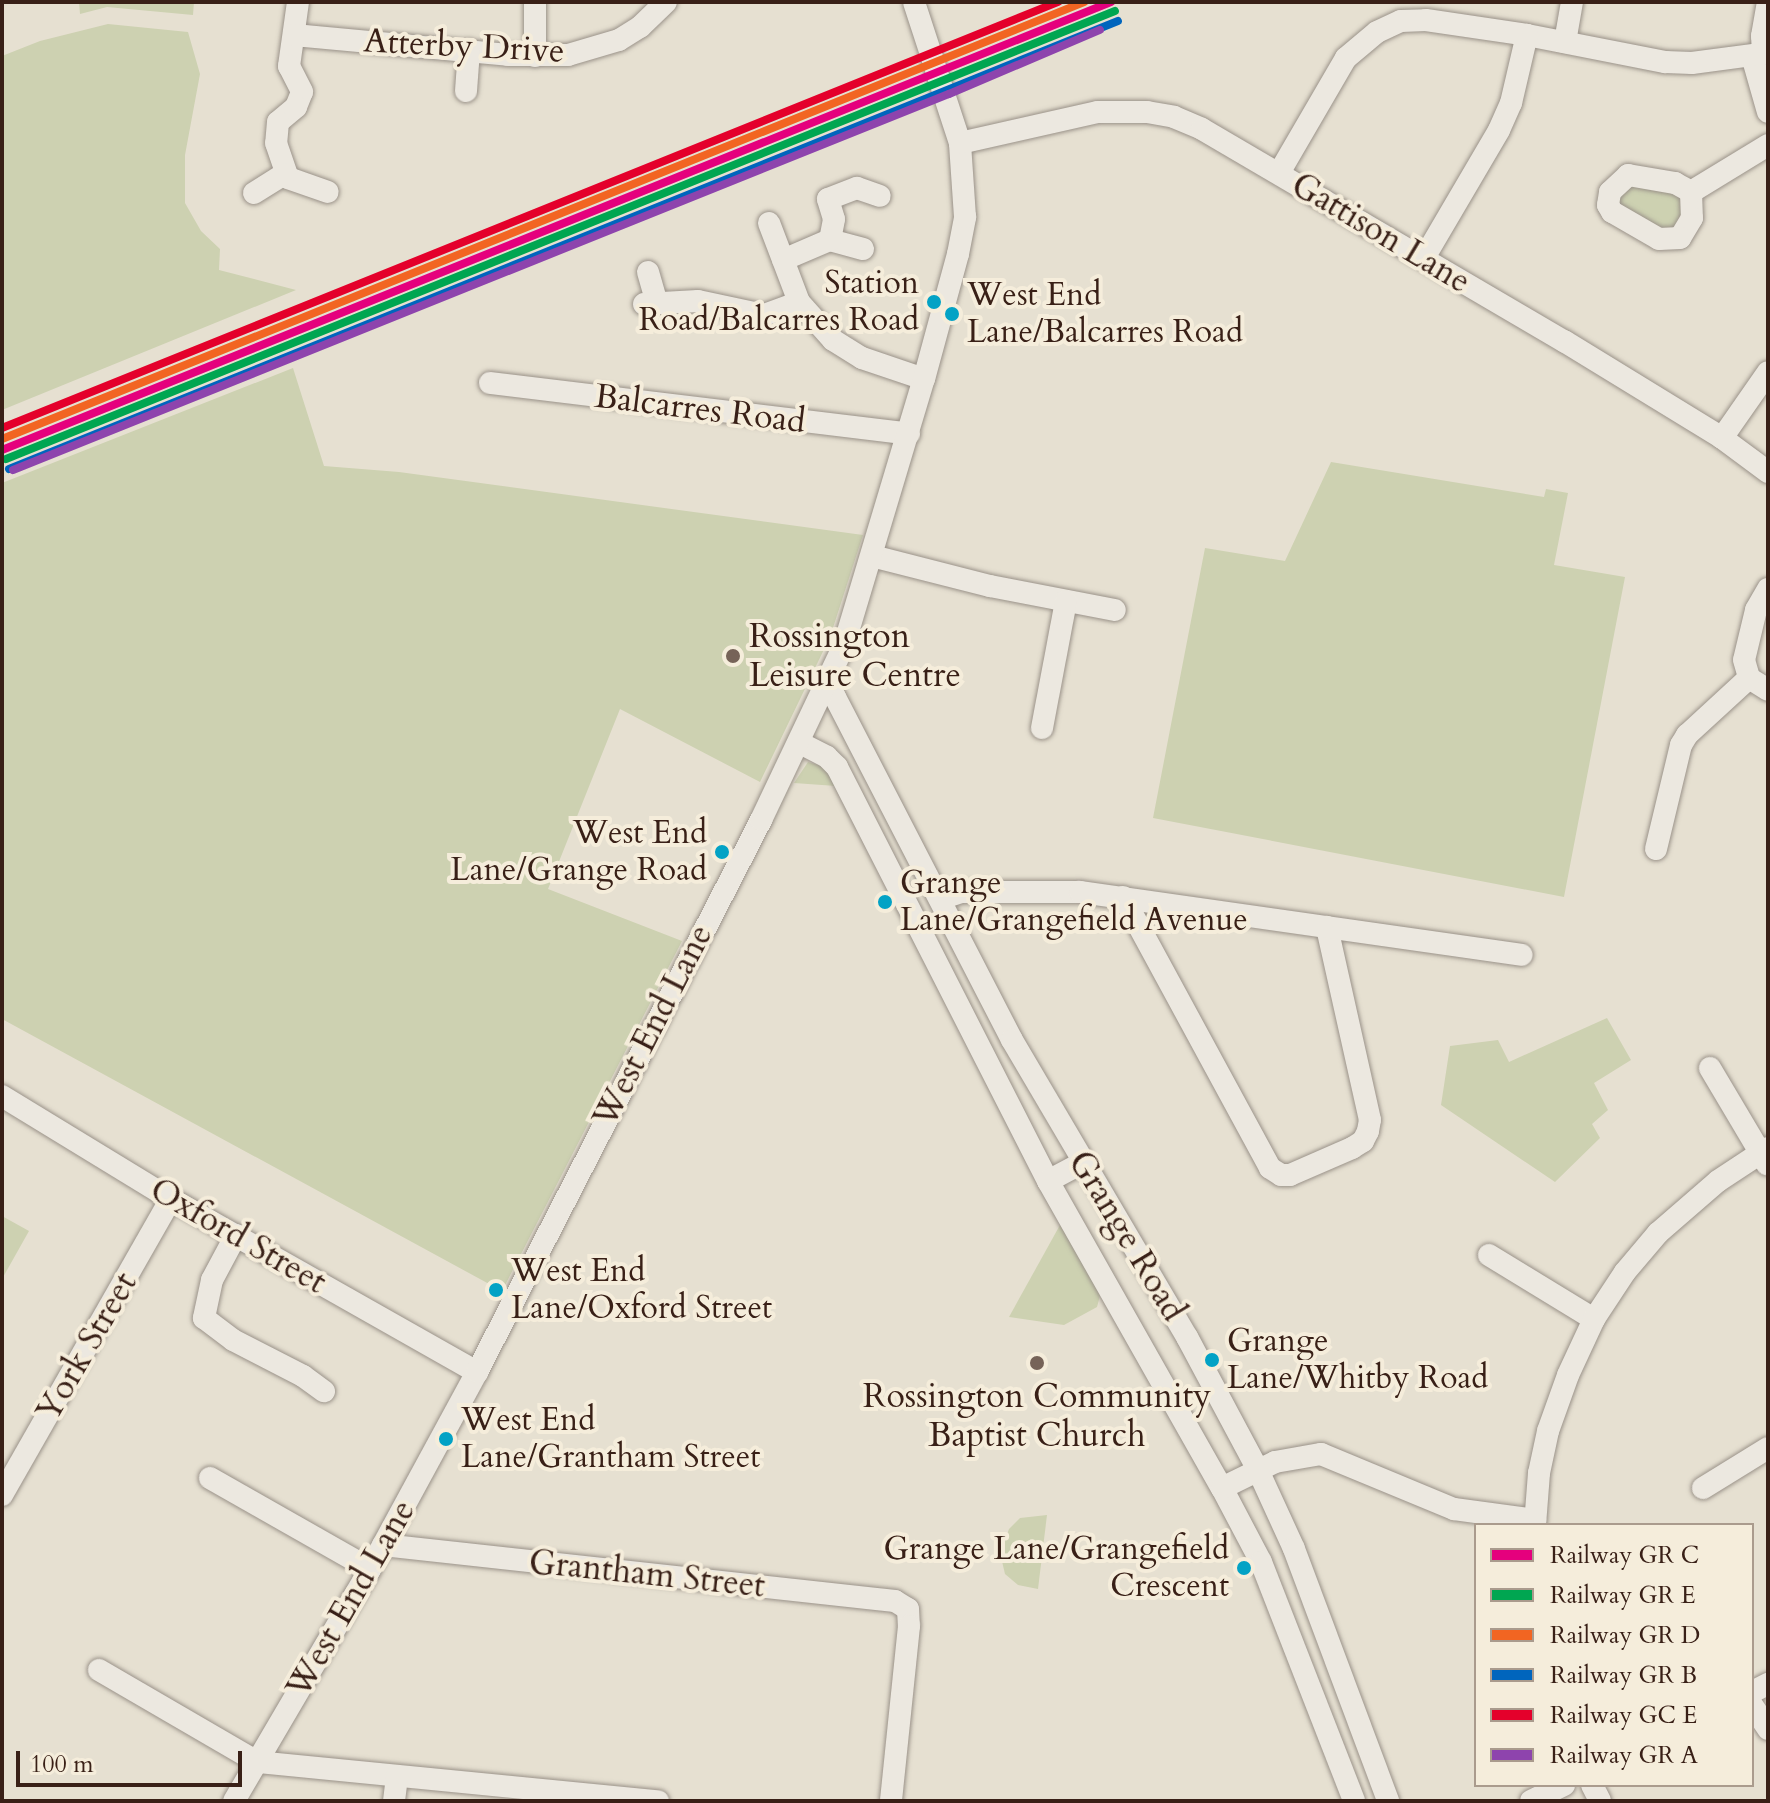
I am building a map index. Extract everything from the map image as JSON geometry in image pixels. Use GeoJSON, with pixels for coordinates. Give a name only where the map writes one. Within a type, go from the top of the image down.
{"type":"FeatureCollection","features":[{"type":"Feature","properties":{"kind":"street"},"geometry":{"type":"LineString","coordinates":[[284,174],[275,131],[278,122],[296,107],[302,92],[289,66],[298,2]]}},
{"type":"Feature","properties":{"kind":"street"},"geometry":{"type":"LineString","coordinates":[[535,2],[535,56]]}},
{"type":"Feature","properties":{"kind":"street","name":"Atterby Drive"},"geometry":{"type":"LineString","coordinates":[[294,35],[535,56],[568,55],[619,40],[666,2]]}},
{"type":"Feature","properties":{"kind":"street","name":"West End Lane"},"geometry":{"type":"LineString","coordinates":[[234,1801],[370,1569],[477,1372],[826,689],[872,556],[909,434],[958,254],[965,217],[960,143],[938,66],[914,2]]}},
{"type":"Feature","properties":{"kind":"street"},"geometry":{"type":"LineString","coordinates":[[1565,42],[1572,2]]}},
{"type":"Feature","properties":{"kind":"street"},"geometry":{"type":"LineString","coordinates":[[1768,2],[1761,55],[1768,112]]}},
{"type":"Feature","properties":{"kind":"street"},"geometry":{"type":"LineString","coordinates":[[1279,173],[1346,58],[1377,32],[1414,19],[1527,35],[1665,62],[1692,63],[1761,55]]}},
{"type":"Feature","properties":{"kind":"street"},"geometry":{"type":"LineString","coordinates":[[1424,258],[1499,130],[1511,103],[1527,35]]}},
{"type":"Feature","properties":{"kind":"street"},"geometry":{"type":"LineString","coordinates":[[466,91],[469,50]]}},
{"type":"Feature","properties":{"kind":"street","name":"Gattison Lane"},"geometry":{"type":"LineString","coordinates":[[960,143],[1098,112],[1147,112],[1174,117],[1202,129],[1424,258],[1722,438],[1768,472]]}},
{"type":"Feature","properties":{"kind":"street"},"geometry":{"type":"LineString","coordinates":[[1691,192],[1768,145]]}},
{"type":"Feature","properties":{"kind":"street"},"geometry":{"type":"LineString","coordinates":[[284,174],[328,192]]}},
{"type":"Feature","properties":{"kind":"street"},"geometry":{"type":"LineString","coordinates":[[254,193],[284,174]]}},
{"type":"Feature","properties":{"kind":"street"},"geometry":{"type":"LineString","coordinates":[[830,240],[834,219],[828,199],[857,188],[880,196]]}},
{"type":"Feature","properties":{"kind":"street"},"geometry":{"type":"LineString","coordinates":[[769,223],[799,302],[833,340],[862,358],[924,379]]}},
{"type":"Feature","properties":{"kind":"street"},"geometry":{"type":"LineString","coordinates":[[783,260],[830,240],[863,249]]}},
{"type":"Feature","properties":{"kind":"street"},"geometry":{"type":"LineString","coordinates":[[648,272],[650,303],[698,301],[764,315],[799,302]]}},
{"type":"Feature","properties":{"kind":"street"},"geometry":{"type":"LineString","coordinates":[[1722,438],[1768,372]]}},
{"type":"Feature","properties":{"kind":"street","name":"Balcarres Road"},"geometry":{"type":"LineString","coordinates":[[490,383],[909,434]]}},
{"type":"Feature","properties":{"kind":"street"},"geometry":{"type":"LineString","coordinates":[[872,556],[990,586],[1115,610]]}},
{"type":"Feature","properties":{"kind":"street"},"geometry":{"type":"LineString","coordinates":[[1656,849],[1681,745],[1687,735],[1759,684],[1744,660],[1756,610],[1768,589]]}},
{"type":"Feature","properties":{"kind":"street"},"geometry":{"type":"LineString","coordinates":[[1042,728],[1066,601]]}},
{"type":"Feature","properties":{"kind":"street","name":"Grange Road"},"geometry":{"type":"LineString","coordinates":[[826,689],[835,697],[1012,1040],[1187,1337],[1257,1468],[1317,1610],[1388,1801]]}},
{"type":"Feature","properties":{"kind":"street"},"geometry":{"type":"LineString","coordinates":[[800,743],[827,757],[837,767],[1048,1181],[1261,1562],[1354,1801]]}},
{"type":"Feature","properties":{"kind":"street"},"geometry":{"type":"LineString","coordinates":[[909,907],[938,895],[962,892],[1030,890],[1123,897],[1522,955]]}},
{"type":"Feature","properties":{"kind":"street"},"geometry":{"type":"LineString","coordinates":[[1123,897],[1270,1168],[1290,1175],[1363,1141],[1370,1120],[1327,927]]}},
{"type":"Feature","properties":{"kind":"street"},"geometry":{"type":"LineString","coordinates":[[1222,1488],[1257,1468],[1295,1456],[1321,1454],[1454,1509],[1535,1522],[1539,1473],[1548,1431],[1568,1375],[1594,1319],[1625,1272],[1658,1233],[1718,1181],[1765,1155],[1710,1068]]}},
{"type":"Feature","properties":{"kind":"street","name":"Oxford Street"},"geometry":{"type":"LineString","coordinates":[[2,1096],[171,1199],[477,1372]]}},
{"type":"Feature","properties":{"kind":"street"},"geometry":{"type":"LineString","coordinates":[[1048,1181],[1083,1162]]}},
{"type":"Feature","properties":{"kind":"street","name":"York Street"},"geometry":{"type":"LineString","coordinates":[[2,1495],[171,1199]]}},
{"type":"Feature","properties":{"kind":"street"},"geometry":{"type":"LineString","coordinates":[[236,1235],[212,1280],[204,1318],[233,1340],[303,1376],[324,1391]]}},
{"type":"Feature","properties":{"kind":"street"},"geometry":{"type":"LineString","coordinates":[[1489,1255],[1594,1319]]}},
{"type":"Feature","properties":{"kind":"street"},"geometry":{"type":"LineString","coordinates":[[1703,1488],[1768,1448]]}},
{"type":"Feature","properties":{"kind":"street"},"geometry":{"type":"LineString","coordinates":[[210,1478],[370,1569]]}},
{"type":"Feature","properties":{"kind":"street","name":"Grantham Street"},"geometry":{"type":"LineString","coordinates":[[383,1545],[895,1601],[910,1608],[891,1801]]}},
{"type":"Feature","properties":{"kind":"street"},"geometry":{"type":"LineString","coordinates":[[1316,1701],[1331,1676],[1318,1637],[1317,1610]]}},
{"type":"Feature","properties":{"kind":"street"},"geometry":{"type":"LineString","coordinates":[[99,1670],[257,1762],[658,1801]]}},
{"type":"Feature","properties":{"kind":"street"},"geometry":{"type":"LineString","coordinates":[[1316,1701],[1356,1714]]}},
{"type":"Feature","properties":{"kind":"street"},"geometry":{"type":"LineString","coordinates":[[1754,1708],[1768,1729]]}},
{"type":"Feature","properties":{"kind":"street"},"geometry":{"type":"LineString","coordinates":[[394,1801],[397,1776]]}},
{"type":"Feature","properties":{"kind":"street"},"geometry":{"type":"LineString","coordinates":[[1531,1801],[1560,1787]]}},
{"type":"Feature","properties":{"kind":"green space"},"geometry":{"type":"Polygon","coordinates":[[[79,2],[194,2],[193,15],[107,7],[80,14],[79,2]]]}},
{"type":"Feature","properties":{"kind":"green space"},"geometry":{"type":"Polygon","coordinates":[[[108,24],[188,32],[200,74],[185,155],[185,203],[201,231],[220,249],[219,270],[296,290],[2,410],[2,56],[40,41],[108,24]]]}},
{"type":"Feature","properties":{"kind":"green space"},"geometry":{"type":"Polygon","coordinates":[[[1613,186],[1685,187],[1680,238],[1612,212],[1613,186]]]}},
{"type":"Feature","properties":{"kind":"green space"},"geometry":{"type":"Polygon","coordinates":[[[293,368],[324,466],[399,472],[863,535],[830,637],[760,782],[620,709],[548,889],[682,941],[502,1291],[2,1019],[2,483],[293,368]]]}},
{"type":"Feature","properties":{"kind":"green space"},"geometry":{"type":"Polygon","coordinates":[[[1331,462],[1544,497],[1546,489],[1568,493],[1554,565],[1625,577],[1564,897],[1153,818],[1205,548],[1285,561],[1331,462]]]}},
{"type":"Feature","properties":{"kind":"green space"},"geometry":{"type":"Polygon","coordinates":[[[808,762],[828,768],[836,786],[794,783],[808,762]]]}},
{"type":"Feature","properties":{"kind":"green space"},"geometry":{"type":"Polygon","coordinates":[[[1607,1018],[1631,1060],[1594,1083],[1608,1110],[1592,1124],[1600,1138],[1555,1182],[1441,1105],[1450,1046],[1498,1040],[1509,1062],[1607,1018]]]}},
{"type":"Feature","properties":{"kind":"green space"},"geometry":{"type":"Polygon","coordinates":[[[2,1216],[29,1231],[2,1279],[2,1216]]]}},
{"type":"Feature","properties":{"kind":"green space"},"geometry":{"type":"Polygon","coordinates":[[[1060,1225],[1101,1292],[1097,1307],[1064,1325],[1009,1317],[1060,1225]]]}},
{"type":"Feature","properties":{"kind":"green space"},"geometry":{"type":"Polygon","coordinates":[[[1047,1515],[1038,1589],[1018,1585],[1005,1574],[1000,1553],[1009,1529],[1020,1518],[1047,1515]]]}},
{"type":"Feature","properties":{"kind":"transit line"},"geometry":{"type":"LineString","coordinates":[[2,428],[1058,2]]}},
{"type":"Feature","properties":{"kind":"transit line"},"geometry":{"type":"LineString","coordinates":[[2,439],[1084,2]]}},
{"type":"Feature","properties":{"kind":"transit line"},"geometry":{"type":"LineString","coordinates":[[2,450],[1111,2]]}},
{"type":"Feature","properties":{"kind":"transit line"},"geometry":{"type":"LineString","coordinates":[[6,459],[1115,11]]}},
{"type":"Feature","properties":{"kind":"transit line"},"geometry":{"type":"LineString","coordinates":[[9,469],[1118,21]]}},
{"type":"Feature","properties":{"kind":"transit line"},"geometry":{"type":"LineString","coordinates":[[13,470],[949,94],[1100,30]]}},
{"type":"Feature","properties":{"kind":"place","name":"Station Road/Balcarres Road"},"geometry":{"type":"Point","coordinates":[934,302]}},
{"type":"Feature","properties":{"kind":"place","name":"West End Lane/Balcarres Road"},"geometry":{"type":"Point","coordinates":[952,314]}},
{"type":"Feature","properties":{"kind":"place","name":"Rossington Leisure Centre"},"geometry":{"type":"Point","coordinates":[733,656]}},
{"type":"Feature","properties":{"kind":"place","name":"West End Lane/Grange Road"},"geometry":{"type":"Point","coordinates":[722,852]}},
{"type":"Feature","properties":{"kind":"place","name":"Grange Lane/Grangefield Avenue"},"geometry":{"type":"Point","coordinates":[885,902]}},
{"type":"Feature","properties":{"kind":"place","name":"West End Lane/Oxford Street"},"geometry":{"type":"Point","coordinates":[496,1290]}},
{"type":"Feature","properties":{"kind":"place","name":"Grange Lane/Whitby Road"},"geometry":{"type":"Point","coordinates":[1212,1360]}},
{"type":"Feature","properties":{"kind":"place","name":"Rossington Community Baptist Church"},"geometry":{"type":"Point","coordinates":[1037,1363]}},
{"type":"Feature","properties":{"kind":"place","name":"West End Lane/Grantham Street"},"geometry":{"type":"Point","coordinates":[446,1439]}},
{"type":"Feature","properties":{"kind":"place","name":"Grange Lane/Grangefield Crescent"},"geometry":{"type":"Point","coordinates":[1244,1568]}}]}
